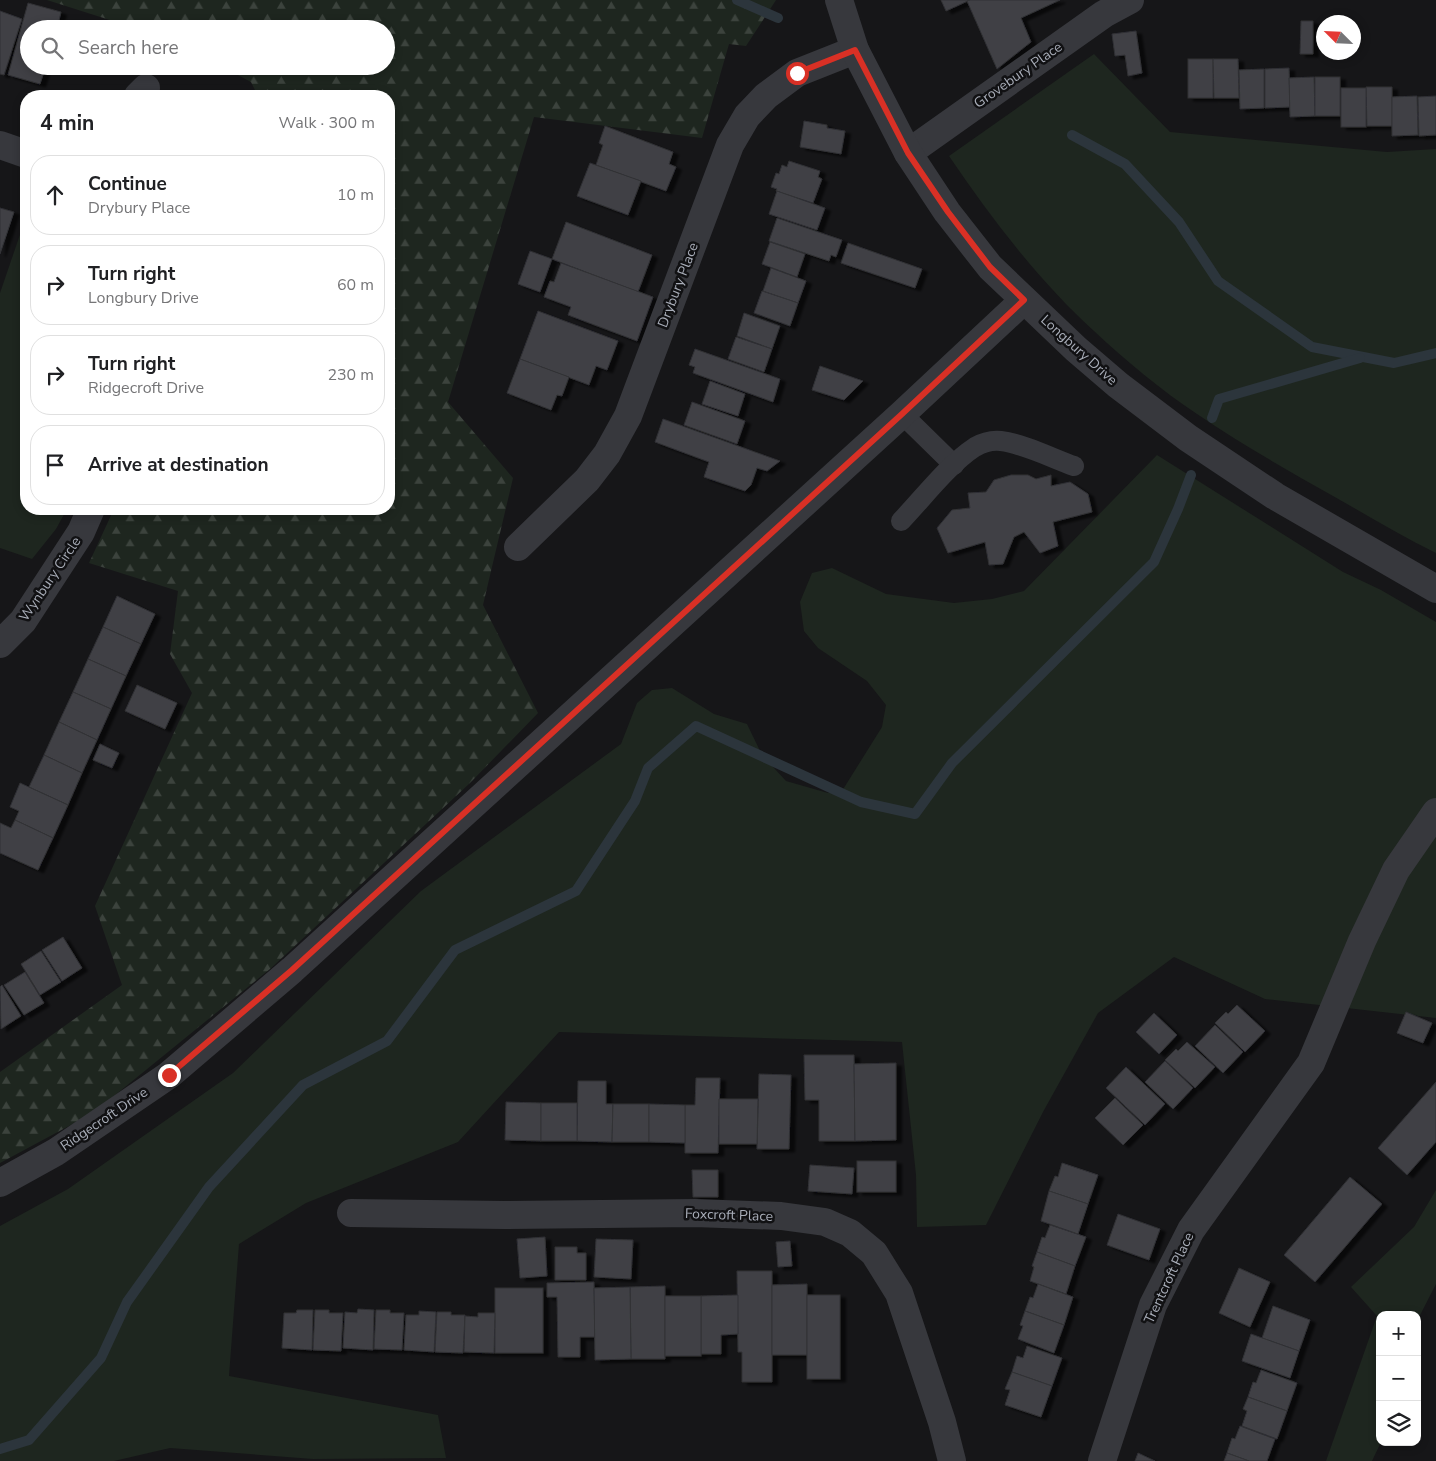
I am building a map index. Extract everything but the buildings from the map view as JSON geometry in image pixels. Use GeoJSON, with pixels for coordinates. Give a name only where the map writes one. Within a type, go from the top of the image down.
{"type":"FeatureCollection","features":[{"type":"Feature","properties":{"kind":"street","name":"Longbury Drive"},"geometry":{"type":"LineString","coordinates":[[839,0],[855,50],[908,153],[948,212],[990,267],[1076,350],[1118,385],[1188,438],[1275,496],[1436,589]]}},
{"type":"Feature","properties":{"kind":"street","name":"Grovebury Place"},"geometry":{"type":"LineString","coordinates":[[908,153],[1104,14],[1130,0]]}},
{"type":"Feature","properties":{"kind":"street","name":"Drybury Place"},"geometry":{"type":"LineString","coordinates":[[518,547],[587,480],[607,454],[628,416],[730,145],[747,116],[766,96],[797,73],[855,50]]}},
{"type":"Feature","properties":{"kind":"street"},"geometry":{"type":"LineString","coordinates":[[0,145],[20,152]]}},
{"type":"Feature","properties":{"kind":"street","name":"Ridgecroft Drive"},"geometry":{"type":"LineString","coordinates":[[0,1183],[56,1152],[176,1069],[292,970],[902,414],[1024,300]]}},
{"type":"Feature","properties":{"kind":"street","name":"Wynbury Circle"},"geometry":{"type":"LineString","coordinates":[[0,644],[23,621],[81,532],[88,515]]}},
{"type":"Feature","properties":{"kind":"street","name":"Trentcroft Place"},"geometry":{"type":"LineString","coordinates":[[1102,1461],[1153,1304],[1191,1230],[1311,1063],[1358,950],[1396,870],[1436,812]]}},
{"type":"Feature","properties":{"kind":"street","name":"Foxcroft Place"},"geometry":{"type":"LineString","coordinates":[[351,1213],[504,1215],[695,1213],[781,1216],[825,1222],[850,1233],[874,1253],[899,1293],[942,1422],[952,1461]]}},
{"type":"Feature","properties":{"kind":"lane"},"geometry":{"type":"LineString","coordinates":[[902,414],[954,465]]}},
{"type":"Feature","properties":{"kind":"lane"},"geometry":{"type":"LineString","coordinates":[[902,521],[954,465],[975,447],[988,442],[1001,441],[1017,445],[1074,466]]}},
{"type":"Feature","properties":{"kind":"green space"},"geometry":{"type":"Polygon","coordinates":[[[47,0],[776,0],[746,46],[729,44],[702,138],[534,117],[448,402],[513,478],[483,605],[538,713],[470,783],[270,969],[93,1113],[0,1163],[0,1072],[122,985],[95,906],[192,693],[170,654],[178,591],[89,563],[111,515],[395,515],[395,90],[255,90],[251,82],[238,75],[395,75],[395,20],[110,20],[47,0]]]}},
{"type":"Feature","properties":{"kind":"green space"},"geometry":{"type":"Polygon","coordinates":[[[1094,54],[1170,132],[1387,152],[1436,149],[1436,553],[1281,467],[1184,405],[1144,375],[1073,311],[1035,270],[999,226],[949,156],[1094,54]]]}},
{"type":"Feature","properties":{"kind":"green space"},"geometry":{"type":"Polygon","coordinates":[[[20,235],[20,515],[64,515],[56,529],[32,559],[0,548],[0,293],[20,235]]]}},
{"type":"Feature","properties":{"kind":"green space"},"geometry":{"type":"Polygon","coordinates":[[[1157,455],[1343,572],[1381,590],[1436,622],[1436,1018],[1265,999],[1174,957],[1098,1013],[1043,1112],[986,1225],[917,1227],[916,1175],[902,1042],[559,1032],[458,1142],[306,1203],[239,1244],[229,1376],[438,1415],[446,1458],[313,1459],[170,1448],[114,1461],[0,1461],[0,1226],[68,1189],[233,1073],[421,891],[621,744],[637,703],[652,690],[672,688],[714,714],[747,724],[762,755],[786,781],[828,793],[842,791],[882,727],[886,705],[867,681],[818,648],[804,631],[800,602],[812,573],[832,568],[886,594],[954,603],[992,599],[1024,591],[1157,455]]]}},
{"type":"Feature","properties":{"kind":"green space"},"geometry":{"type":"Polygon","coordinates":[[[1436,1190],[1436,1284],[1421,1313],[1421,1311],[1376,1311],[1376,1315],[1351,1287],[1414,1227],[1436,1190]]]}},
{"type":"Feature","properties":{"kind":"green space"},"geometry":{"type":"Polygon","coordinates":[[[1376,1319],[1376,1446],[1379,1446],[1372,1461],[1326,1461],[1376,1319]]]}},
{"type":"Feature","properties":{"kind":"waterway"},"geometry":{"type":"LineString","coordinates":[[737,0],[778,18]]}},
{"type":"Feature","properties":{"kind":"waterway"},"geometry":{"type":"LineString","coordinates":[[1072,135],[1125,164],[1179,222],[1218,281],[1312,347],[1394,363],[1436,353]]}},
{"type":"Feature","properties":{"kind":"waterway"},"geometry":{"type":"LineString","coordinates":[[1212,418],[1219,399],[1360,358]]}},
{"type":"Feature","properties":{"kind":"waterway"},"geometry":{"type":"LineString","coordinates":[[0,1449],[29,1440],[101,1358],[127,1302],[209,1187],[303,1085],[387,1041],[455,950],[576,891],[635,801],[648,768],[696,726],[861,802],[915,814],[952,763],[1154,562],[1191,475]]}},
{"type":"Feature","properties":{"kind":"route"},"geometry":{"type":"LineString","coordinates":[[169,1075],[292,970],[902,414],[1024,300],[990,267],[948,212],[908,153],[855,50],[797,73]]}}]}
